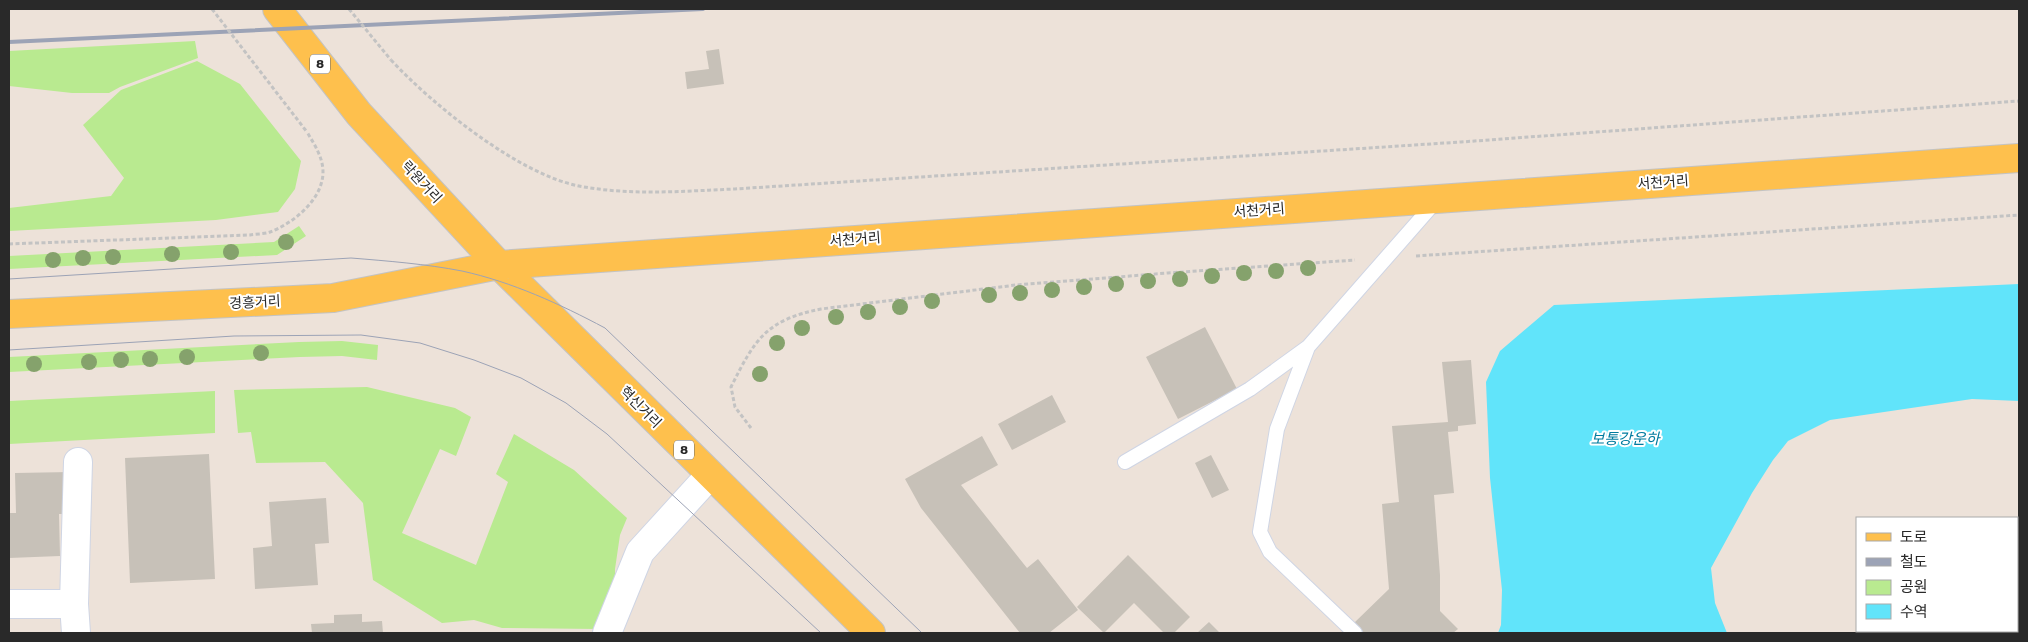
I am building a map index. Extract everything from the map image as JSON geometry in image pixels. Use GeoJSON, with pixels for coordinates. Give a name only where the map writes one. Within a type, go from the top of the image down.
{"type":"FeatureCollection","features":[{"type":"Feature","properties":{"kind":"main road","name":"락원거리"},"geometry":{"type":"LineString","coordinates":[[277,9],[347,98],[499,265]]}},
{"type":"Feature","properties":{"kind":"main road","name":"서천거리"},"geometry":{"type":"LineString","coordinates":[[499,265],[2019,158]]}},
{"type":"Feature","properties":{"kind":"main road","name":"경흥거리"},"geometry":{"type":"LineString","coordinates":[[9,314],[333,298],[499,265]]}},
{"type":"Feature","properties":{"kind":"main road","name":"혁신거리"},"geometry":{"type":"LineString","coordinates":[[499,265],[871,633]]}},
{"type":"Feature","properties":{"kind":"street"},"geometry":{"type":"LineString","coordinates":[[76,633],[74,604],[78,462]]}},
{"type":"Feature","properties":{"kind":"street"},"geometry":{"type":"LineString","coordinates":[[608,633],[640,552],[710,475]]}},
{"type":"Feature","properties":{"kind":"street"},"geometry":{"type":"LineString","coordinates":[[9,604],[74,604]]}},
{"type":"Feature","properties":{"kind":"lane"},"geometry":{"type":"LineString","coordinates":[[1125,462],[1250,389],[1308,347],[1440,198]]}},
{"type":"Feature","properties":{"kind":"lane"},"geometry":{"type":"LineString","coordinates":[[1308,347],[1278,429],[1260,532],[1270,552],[1355,633]]}},
{"type":"Feature","properties":{"kind":"path"},"geometry":{"type":"LineString","coordinates":[[9,244],[250,235],[269,232],[287,223],[303,211],[319,194],[323,172],[317,149],[307,132],[212,9]]}},
{"type":"Feature","properties":{"kind":"path"},"geometry":{"type":"LineString","coordinates":[[349,9],[391,60],[406,75],[480,137],[525,165],[562,181],[579,186],[636,193],[735,189],[1461,142],[2019,101]]}},
{"type":"Feature","properties":{"kind":"path"},"geometry":{"type":"LineString","coordinates":[[751,428],[735,407],[731,386],[756,342],[774,326],[796,314],[821,309],[1016,285],[1168,272],[2019,216]]}},
{"type":"Feature","properties":{"kind":"green space"},"geometry":{"type":"Polygon","coordinates":[[[195,41],[198,58],[120,87],[109,93],[72,93],[9,86],[9,51],[195,41]]]}},
{"type":"Feature","properties":{"kind":"green space"},"geometry":{"type":"Polygon","coordinates":[[[197,61],[240,84],[301,161],[295,189],[278,212],[216,220],[9,231],[9,208],[111,196],[124,178],[83,125],[121,90],[197,61]]]}},
{"type":"Feature","properties":{"kind":"green space"},"geometry":{"type":"Polygon","coordinates":[[[299,226],[306,236],[277,255],[9,269],[9,256],[274,242],[299,226]]]}},
{"type":"Feature","properties":{"kind":"green space"},"geometry":{"type":"Polygon","coordinates":[[[342,341],[378,345],[377,360],[342,356],[300,357],[9,372],[9,357],[342,341]]]}},
{"type":"Feature","properties":{"kind":"green space"},"geometry":{"type":"Polygon","coordinates":[[[367,387],[455,408],[471,417],[456,456],[440,449],[402,533],[476,565],[508,482],[496,474],[514,434],[574,470],[627,518],[620,535],[615,569],[615,585],[597,629],[502,628],[474,620],[442,623],[373,580],[363,503],[325,462],[256,463],[251,432],[238,433],[234,390],[367,387]]]}},
{"type":"Feature","properties":{"kind":"green space"},"geometry":{"type":"Polygon","coordinates":[[[215,391],[215,433],[9,444],[9,401],[215,391]]]}},
{"type":"Feature","properties":{"kind":"water","name":"보통강운하"},"geometry":{"type":"Polygon","coordinates":[[[2019,284],[2019,401],[1972,399],[1830,420],[1788,441],[1773,460],[1752,493],[1711,568],[1715,603],[1727,633],[1498,633],[1501,625],[1502,590],[1490,478],[1486,382],[1500,351],[1554,305],[2019,284]]]}},
{"type":"Feature","properties":{"kind":"building"},"geometry":{"type":"Polygon","coordinates":[[[719,49],[724,84],[687,89],[685,72],[709,69],[706,51],[719,49]]]}},
{"type":"Feature","properties":{"kind":"building"},"geometry":{"type":"Polygon","coordinates":[[[1205,327],[1237,389],[1178,419],[1146,357],[1205,327]]]}},
{"type":"Feature","properties":{"kind":"building"},"geometry":{"type":"Polygon","coordinates":[[[1471,360],[1476,424],[1458,426],[1458,431],[1448,432],[1454,493],[1434,495],[1440,575],[1440,611],[1458,629],[1453,633],[1364,633],[1354,623],[1389,589],[1382,504],[1399,502],[1392,426],[1448,422],[1442,362],[1471,360]]]}},
{"type":"Feature","properties":{"kind":"building"},"geometry":{"type":"Polygon","coordinates":[[[1052,395],[1066,422],[1012,450],[998,424],[1052,395]]]}},
{"type":"Feature","properties":{"kind":"building"},"geometry":{"type":"Polygon","coordinates":[[[982,436],[998,465],[961,485],[1027,568],[1038,559],[1078,610],[1049,633],[1020,633],[921,508],[905,479],[982,436]]]}},
{"type":"Feature","properties":{"kind":"building"},"geometry":{"type":"Polygon","coordinates":[[[209,454],[215,579],[130,583],[125,458],[209,454]]]}},
{"type":"Feature","properties":{"kind":"building"},"geometry":{"type":"Polygon","coordinates":[[[1211,455],[1229,490],[1212,498],[1195,463],[1211,455]]]}},
{"type":"Feature","properties":{"kind":"building"},"geometry":{"type":"Polygon","coordinates":[[[71,472],[72,514],[59,514],[60,556],[9,558],[9,513],[16,513],[15,473],[71,472]]]}},
{"type":"Feature","properties":{"kind":"building"},"geometry":{"type":"Polygon","coordinates":[[[326,498],[329,543],[315,544],[318,585],[255,589],[253,548],[272,546],[269,502],[326,498]]]}},
{"type":"Feature","properties":{"kind":"building"},"geometry":{"type":"Polygon","coordinates":[[[1128,555],[1190,617],[1174,633],[1164,633],[1134,603],[1104,633],[1077,607],[1128,555]]]}},
{"type":"Feature","properties":{"kind":"building"},"geometry":{"type":"Polygon","coordinates":[[[362,614],[362,622],[382,621],[383,633],[312,633],[311,624],[334,623],[334,615],[362,614]]]}},
{"type":"Feature","properties":{"kind":"building"},"geometry":{"type":"Polygon","coordinates":[[[1209,622],[1220,633],[1197,633],[1209,622]]]}},
{"type":"Feature","properties":{"kind":"tram line"},"geometry":{"type":"LineString","coordinates":[[9,279],[351,258],[407,263],[462,271],[499,281],[553,302],[605,328],[922,633]]}},
{"type":"Feature","properties":{"kind":"tram line"},"geometry":{"type":"LineString","coordinates":[[9,350],[234,336],[361,335],[420,343],[474,360],[521,378],[566,403],[607,434],[821,633]]}},
{"type":"Feature","properties":{"kind":"railway"},"geometry":{"type":"LineString","coordinates":[[9,42],[703,9]]}}]}
